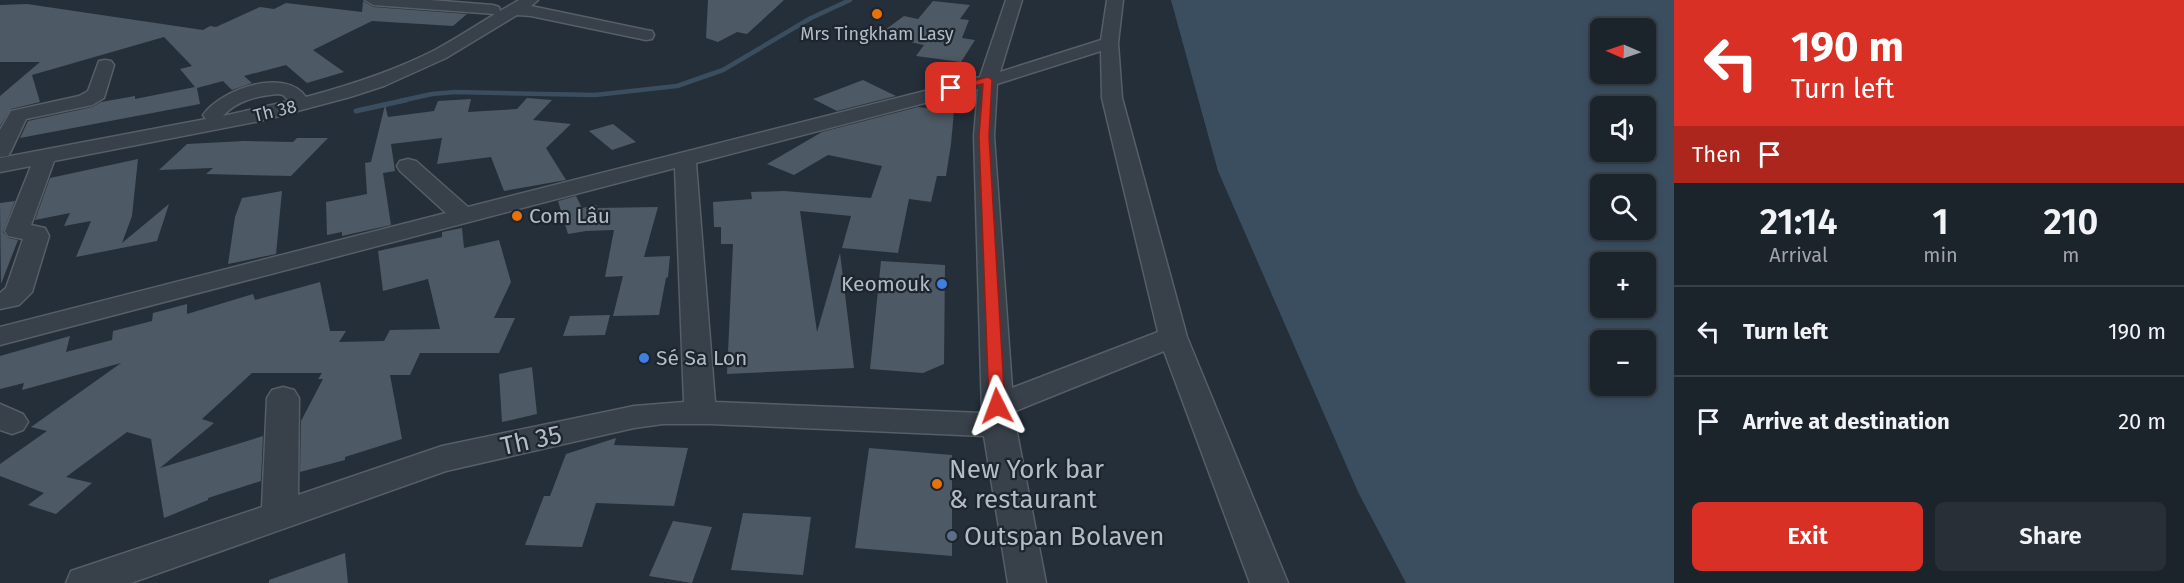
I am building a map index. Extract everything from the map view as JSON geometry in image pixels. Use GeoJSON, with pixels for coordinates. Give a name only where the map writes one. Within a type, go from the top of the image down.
{"type":"FeatureCollection","features":[{"type":"Feature","properties":{"kind":"street"},"geometry":{"type":"LineString","coordinates":[[373,0],[493,10]]}},
{"type":"Feature","properties":{"kind":"street"},"geometry":{"type":"LineString","coordinates":[[1014,0],[988,80],[984,136],[997,415],[1027,583]]}},
{"type":"Feature","properties":{"kind":"street"},"geometry":{"type":"LineString","coordinates":[[1114,0],[1109,43],[1112,98],[1173,336],[1269,583]]}},
{"type":"Feature","properties":{"kind":"street"},"geometry":{"type":"LineString","coordinates":[[518,3],[646,35]]}},
{"type":"Feature","properties":{"kind":"street","name":"Th 38"},"geometry":{"type":"LineString","coordinates":[[0,154],[213,115],[232,99],[252,93],[288,89],[296,97],[356,80],[414,56],[493,10],[518,3]]}},
{"type":"Feature","properties":{"kind":"street","name":"Th 38"},"geometry":{"type":"LineString","coordinates":[[0,165],[260,115],[343,93],[377,82],[440,54],[518,3]]}},
{"type":"Feature","properties":{"kind":"street"},"geometry":{"type":"LineString","coordinates":[[0,336],[1024,71],[1109,43]]}},
{"type":"Feature","properties":{"kind":"street"},"geometry":{"type":"LineString","coordinates":[[0,154],[18,115],[85,101],[94,97],[97,94],[105,65]]}},
{"type":"Feature","properties":{"kind":"street"},"geometry":{"type":"LineString","coordinates":[[0,301],[9,299],[18,292],[37,236],[36,233],[17,231],[45,157]]}},
{"type":"Feature","properties":{"kind":"street"},"geometry":{"type":"LineString","coordinates":[[685,158],[700,413]]}},
{"type":"Feature","properties":{"kind":"street"},"geometry":{"type":"LineString","coordinates":[[408,166],[464,216]]}},
{"type":"Feature","properties":{"kind":"street"},"geometry":{"type":"LineString","coordinates":[[997,415],[1173,336]]}},
{"type":"Feature","properties":{"kind":"street"},"geometry":{"type":"LineString","coordinates":[[280,515],[283,398]]}},
{"type":"Feature","properties":{"kind":"street","name":"Th 35"},"geometry":{"type":"LineString","coordinates":[[85,583],[442,459],[634,417],[663,413],[997,415]]}},
{"type":"Feature","properties":{"kind":"water"},"geometry":{"type":"Polygon","coordinates":[[[1171,0],[1674,0],[1674,583],[1406,583],[1358,492],[1218,171],[1171,0]]]}},
{"type":"Feature","properties":{"kind":"building"},"geometry":{"type":"Polygon","coordinates":[[[708,0],[784,0],[747,34],[737,32],[718,42],[706,38],[708,0]]]}},
{"type":"Feature","properties":{"kind":"building"},"geometry":{"type":"Polygon","coordinates":[[[363,1],[373,7],[467,14],[453,26],[372,21],[313,50],[344,72],[307,83],[286,65],[244,76],[252,83],[232,90],[223,81],[197,88],[200,104],[20,138],[28,121],[92,107],[101,102],[135,96],[135,99],[195,87],[180,69],[192,66],[164,37],[32,75],[40,102],[11,109],[0,126],[0,96],[40,62],[0,62],[0,5],[27,4],[203,30],[210,26],[216,27],[260,7],[274,9],[286,3],[362,12],[363,1]]]}},
{"type":"Feature","properties":{"kind":"building"},"geometry":{"type":"Polygon","coordinates":[[[933,1],[970,5],[960,19],[969,20],[962,38],[975,40],[961,62],[916,56],[924,45],[878,35],[904,16],[918,19],[933,1]]]}},
{"type":"Feature","properties":{"kind":"building"},"geometry":{"type":"Polygon","coordinates":[[[863,80],[896,96],[837,111],[813,99],[863,80]]]}},
{"type":"Feature","properties":{"kind":"building"},"geometry":{"type":"Polygon","coordinates":[[[527,98],[552,100],[533,120],[571,124],[546,148],[566,180],[504,191],[491,157],[437,164],[442,138],[391,144],[395,171],[383,173],[391,225],[342,236],[342,232],[327,235],[326,202],[367,194],[365,163],[371,162],[385,105],[388,117],[434,111],[438,101],[471,99],[468,112],[517,109],[527,98]]]}},
{"type":"Feature","properties":{"kind":"building"},"geometry":{"type":"Polygon","coordinates":[[[918,107],[954,111],[951,144],[946,176],[937,176],[931,202],[909,199],[898,253],[842,248],[851,216],[800,211],[817,332],[840,253],[854,368],[727,374],[733,244],[721,244],[721,227],[714,227],[713,202],[752,199],[751,192],[784,191],[871,198],[882,166],[828,155],[794,175],[767,164],[822,132],[918,107]]]}},
{"type":"Feature","properties":{"kind":"building"},"geometry":{"type":"Polygon","coordinates":[[[613,124],[636,142],[612,150],[589,131],[613,124]]]}},
{"type":"Feature","properties":{"kind":"building"},"geometry":{"type":"Polygon","coordinates":[[[297,138],[328,138],[291,176],[206,174],[213,168],[159,170],[187,144],[244,141],[293,142],[297,138]]]}},
{"type":"Feature","properties":{"kind":"building"},"geometry":{"type":"Polygon","coordinates":[[[138,159],[132,216],[122,243],[169,204],[157,241],[76,257],[91,221],[64,226],[70,213],[35,220],[50,178],[138,159]]]}},
{"type":"Feature","properties":{"kind":"building"},"geometry":{"type":"Polygon","coordinates":[[[282,191],[276,254],[228,264],[235,217],[242,198],[282,191]]]}},
{"type":"Feature","properties":{"kind":"building"},"geometry":{"type":"Polygon","coordinates":[[[576,196],[582,208],[596,205],[597,208],[658,207],[644,257],[670,256],[668,277],[659,315],[613,316],[623,276],[605,277],[614,230],[568,234],[558,201],[576,196]]]}},
{"type":"Feature","properties":{"kind":"building"},"geometry":{"type":"Polygon","coordinates":[[[15,201],[3,232],[8,238],[18,240],[1,284],[0,203],[15,201]]]}},
{"type":"Feature","properties":{"kind":"building"},"geometry":{"type":"Polygon","coordinates":[[[462,228],[464,248],[499,240],[511,282],[494,318],[515,318],[499,353],[420,353],[410,375],[390,375],[402,439],[345,457],[345,460],[300,472],[301,421],[323,379],[318,379],[322,373],[252,373],[202,419],[214,423],[160,468],[263,436],[261,481],[208,498],[208,500],[164,518],[151,439],[127,432],[66,477],[92,483],[56,514],[28,505],[44,493],[0,476],[0,464],[47,431],[31,427],[121,363],[22,390],[24,383],[0,389],[0,356],[70,336],[66,352],[112,340],[113,331],[152,321],[153,313],[187,304],[187,314],[253,294],[255,300],[320,282],[330,331],[346,331],[339,342],[384,341],[390,330],[440,329],[428,279],[383,291],[378,251],[442,237],[442,232],[462,228]]]}},
{"type":"Feature","properties":{"kind":"building"},"geometry":{"type":"Polygon","coordinates":[[[881,261],[945,265],[944,364],[923,373],[870,369],[881,261]]]}},
{"type":"Feature","properties":{"kind":"building"},"geometry":{"type":"Polygon","coordinates":[[[610,315],[605,335],[563,336],[570,316],[610,315]]]}},
{"type":"Feature","properties":{"kind":"building"},"geometry":{"type":"Polygon","coordinates":[[[532,367],[537,414],[502,422],[499,374],[532,367]]]}},
{"type":"Feature","properties":{"kind":"building"},"geometry":{"type":"Polygon","coordinates":[[[616,438],[614,445],[688,448],[674,506],[596,503],[582,547],[525,545],[544,496],[550,496],[566,454],[616,438]]]}},
{"type":"Feature","properties":{"kind":"building"},"geometry":{"type":"Polygon","coordinates":[[[869,448],[952,455],[952,556],[855,548],[869,448]]]}},
{"type":"Feature","properties":{"kind":"building"},"geometry":{"type":"Polygon","coordinates":[[[743,513],[811,517],[803,575],[731,570],[743,513]]]}},
{"type":"Feature","properties":{"kind":"building"},"geometry":{"type":"Polygon","coordinates":[[[673,521],[712,527],[692,583],[649,576],[673,521]]]}},
{"type":"Feature","properties":{"kind":"building"},"geometry":{"type":"Polygon","coordinates":[[[345,553],[348,583],[269,583],[269,580],[345,553]]]}},
{"type":"Feature","properties":{"kind":"waterway"},"geometry":{"type":"LineString","coordinates":[[400,101],[455,92],[595,95],[677,86],[723,70],[811,18],[850,0]]}},
{"type":"Feature","properties":{"kind":"waterway"},"geometry":{"type":"LineString","coordinates":[[356,111],[406,100]]}},
{"type":"Feature","properties":{"kind":"place","name":"Mrs Tingkham Lasy"},"geometry":{"type":"Point","coordinates":[877,14]}},
{"type":"Feature","properties":{"kind":"place","name":"Com Lâu"},"geometry":{"type":"Point","coordinates":[517,216]}},
{"type":"Feature","properties":{"kind":"place","name":"Keomouk"},"geometry":{"type":"Point","coordinates":[942,284]}},
{"type":"Feature","properties":{"kind":"place","name":"Sé Sa Lon"},"geometry":{"type":"Point","coordinates":[644,358]}},
{"type":"Feature","properties":{"kind":"place","name":"New York bar & restaurant"},"geometry":{"type":"Point","coordinates":[937,484]}},
{"type":"Feature","properties":{"kind":"place","name":"Outspan Bolaven"},"geometry":{"type":"Point","coordinates":[952,536]}},
{"type":"Feature","properties":{"kind":"route"},"geometry":{"type":"LineString","coordinates":[[951,88],[988,80],[984,136],[997,406]]}}]}
